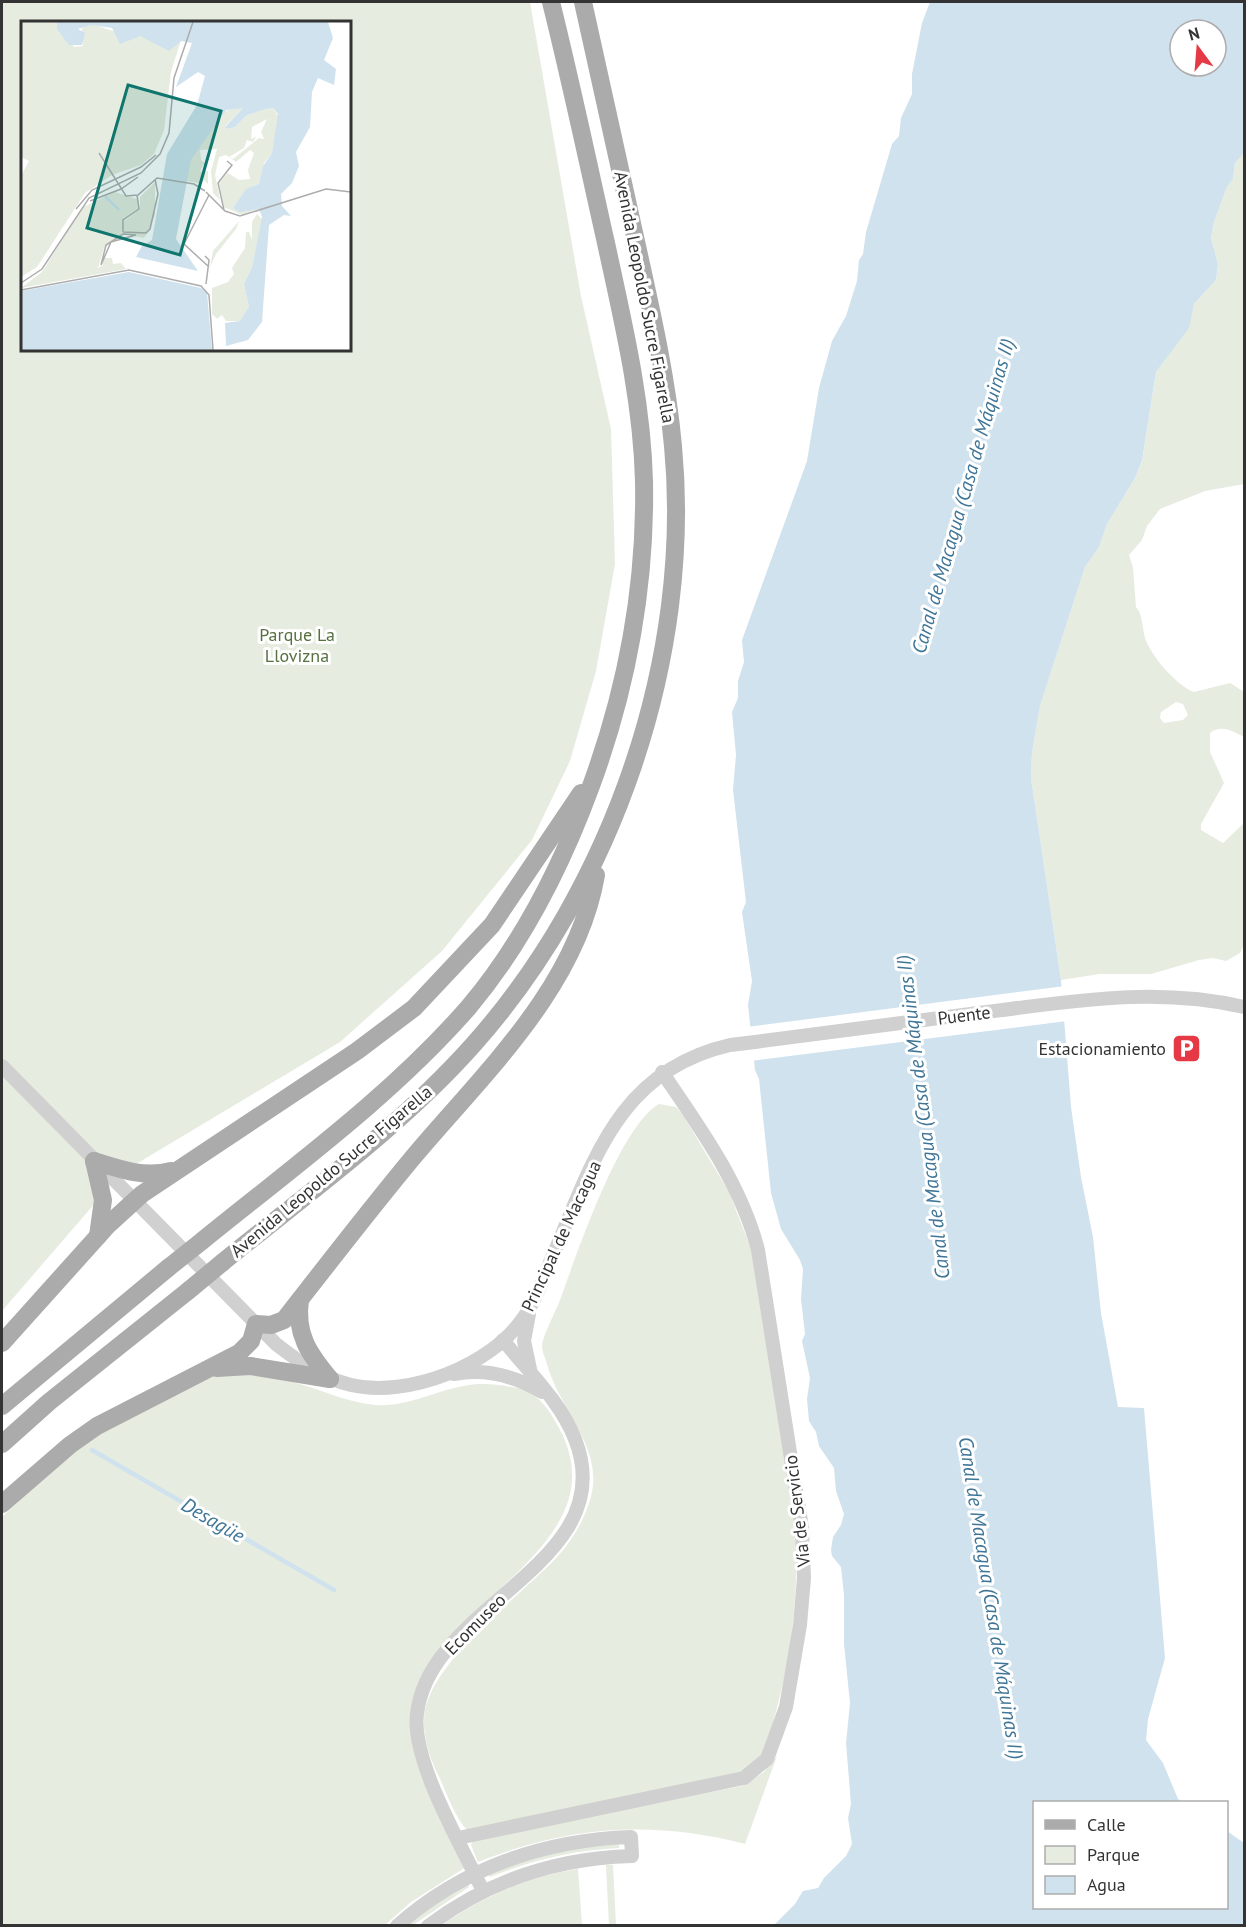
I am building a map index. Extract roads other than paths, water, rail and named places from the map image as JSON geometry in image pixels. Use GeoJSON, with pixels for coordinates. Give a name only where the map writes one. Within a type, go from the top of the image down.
{"type":"FeatureCollection","features":[{"type":"Feature","properties":{"kind":"main road","name":"Avenida Leopoldo Sucre Figarella"},"geometry":{"type":"LineString","coordinates":[[2,1406],[409,1070],[470,1005],[508,953],[558,869],[598,767],[622,688],[638,596],[644,520],[642,440],[630,352],[551,2]]}},
{"type":"Feature","properties":{"kind":"main road","name":"Avenida Leopoldo Sucre Figarella"},"geometry":{"type":"LineString","coordinates":[[2,1444],[49,1402],[374,1140],[470,1048],[521,988],[548,949],[599,850],[629,775],[659,666],[674,551],[675,482],[670,418],[659,348],[583,2]]}},
{"type":"Feature","properties":{"kind":"main road"},"geometry":{"type":"LineString","coordinates":[[2,1343],[98,1236],[133,1202],[178,1169],[357,1051],[414,1008],[492,925],[598,767]]}},
{"type":"Feature","properties":{"kind":"main road"},"geometry":{"type":"LineString","coordinates":[[2,1504],[70,1445],[97,1426],[239,1353],[251,1341],[256,1324],[271,1325],[284,1320],[327,1262],[417,1153],[488,1074],[531,1017],[576,940],[589,904],[599,850]]}},
{"type":"Feature","properties":{"kind":"main road"},"geometry":{"type":"LineString","coordinates":[[98,1236],[103,1200],[94,1161],[148,1174],[178,1169]]}},
{"type":"Feature","properties":{"kind":"main road"},"geometry":{"type":"LineString","coordinates":[[300,1300],[297,1316],[304,1344],[330,1379]]}},
{"type":"Feature","properties":{"kind":"main road"},"geometry":{"type":"LineString","coordinates":[[207,1370],[228,1365],[250,1366],[330,1379]]}},
{"type":"Feature","properties":{"kind":"street","name":"Puente"},"geometry":{"type":"LineString","coordinates":[[730,1045],[1090,999],[1193,996],[1245,1007]]}},
{"type":"Feature","properties":{"kind":"street","name":"Principal de Macagua"},"geometry":{"type":"LineString","coordinates":[[2,1066],[133,1202],[293,1358],[330,1379],[352,1385],[379,1387],[407,1385],[438,1377],[477,1359],[503,1340],[530,1308],[587,1179],[615,1124],[628,1104],[662,1072],[696,1055],[730,1045]]}},
{"type":"Feature","properties":{"kind":"street","name":"Vía de Servicio"},"geometry":{"type":"LineString","coordinates":[[458,1838],[744,1778],[767,1759],[786,1707],[804,1599],[804,1546],[758,1250],[748,1216],[731,1180],[662,1072]]}},
{"type":"Feature","properties":{"kind":"street","name":"Ecomuseo"},"geometry":{"type":"LineString","coordinates":[[530,1308],[524,1341],[534,1379]]}},
{"type":"Feature","properties":{"kind":"street","name":"Ecomuseo"},"geometry":{"type":"LineString","coordinates":[[483,1891],[423,1759],[417,1729],[419,1700],[432,1670],[461,1633],[553,1550],[577,1510],[582,1481],[579,1451],[569,1426],[547,1394],[503,1340]]}},
{"type":"Feature","properties":{"kind":"street"},"geometry":{"type":"LineString","coordinates":[[438,1377],[463,1372],[485,1372],[508,1376],[547,1394]]}},
{"type":"Feature","properties":{"kind":"street"},"geometry":{"type":"LineString","coordinates":[[397,1926],[437,1894],[474,1873],[549,1848],[631,1837],[632,1856],[568,1862],[538,1869],[483,1891],[428,1926]]}},
{"type":"Feature","properties":{"kind":"water","name":"Canal de Macagua (Casa de Máquinas II)"},"geometry":{"type":"Polygon","coordinates":[[[930,2],[1244,2],[1244,153],[1235,163],[1233,179],[1227,187],[1214,222],[1211,238],[1218,264],[1216,280],[1194,304],[1189,328],[1156,372],[1142,461],[1135,478],[1107,524],[1099,547],[1085,567],[1040,706],[1032,753],[1031,778],[1061,980],[1071,1107],[1081,1177],[1093,1237],[1101,1313],[1118,1407],[1144,1408],[1165,1658],[1148,1719],[1146,1740],[1163,1763],[1178,1799],[1181,1801],[1033,1801],[1033,1909],[1228,1909],[1228,1832],[1244,1843],[1244,1925],[774,1925],[795,1904],[803,1891],[818,1888],[824,1878],[846,1856],[852,1844],[848,1818],[851,1804],[846,1743],[850,1703],[844,1644],[844,1595],[841,1567],[832,1556],[831,1550],[833,1537],[841,1525],[844,1514],[836,1491],[834,1468],[819,1446],[816,1432],[809,1421],[807,1399],[810,1378],[802,1341],[805,1334],[801,1299],[803,1269],[781,1229],[771,1193],[759,1079],[755,1070],[748,1005],[752,981],[742,912],[746,902],[733,790],[736,755],[732,712],[738,698],[738,681],[744,662],[742,640],[807,461],[819,388],[832,341],[846,316],[857,281],[859,260],[863,254],[866,232],[892,144],[899,136],[901,118],[912,94],[912,74],[922,23],[930,2]]]}},
{"type":"Feature","properties":{"kind":"waterway","name":"Desagüe"},"geometry":{"type":"LineString","coordinates":[[92,1450],[334,1590]]}},
{"type":"Feature","properties":{"kind":"place","name":"Estacionamiento"},"geometry":{"type":"Point","coordinates":[1187,1048]}},
{"type":"Feature","properties":{"kind":"park label","name":"Parque La Llovizna"},"geometry":{"type":"Point","coordinates":[297,644]}}]}
